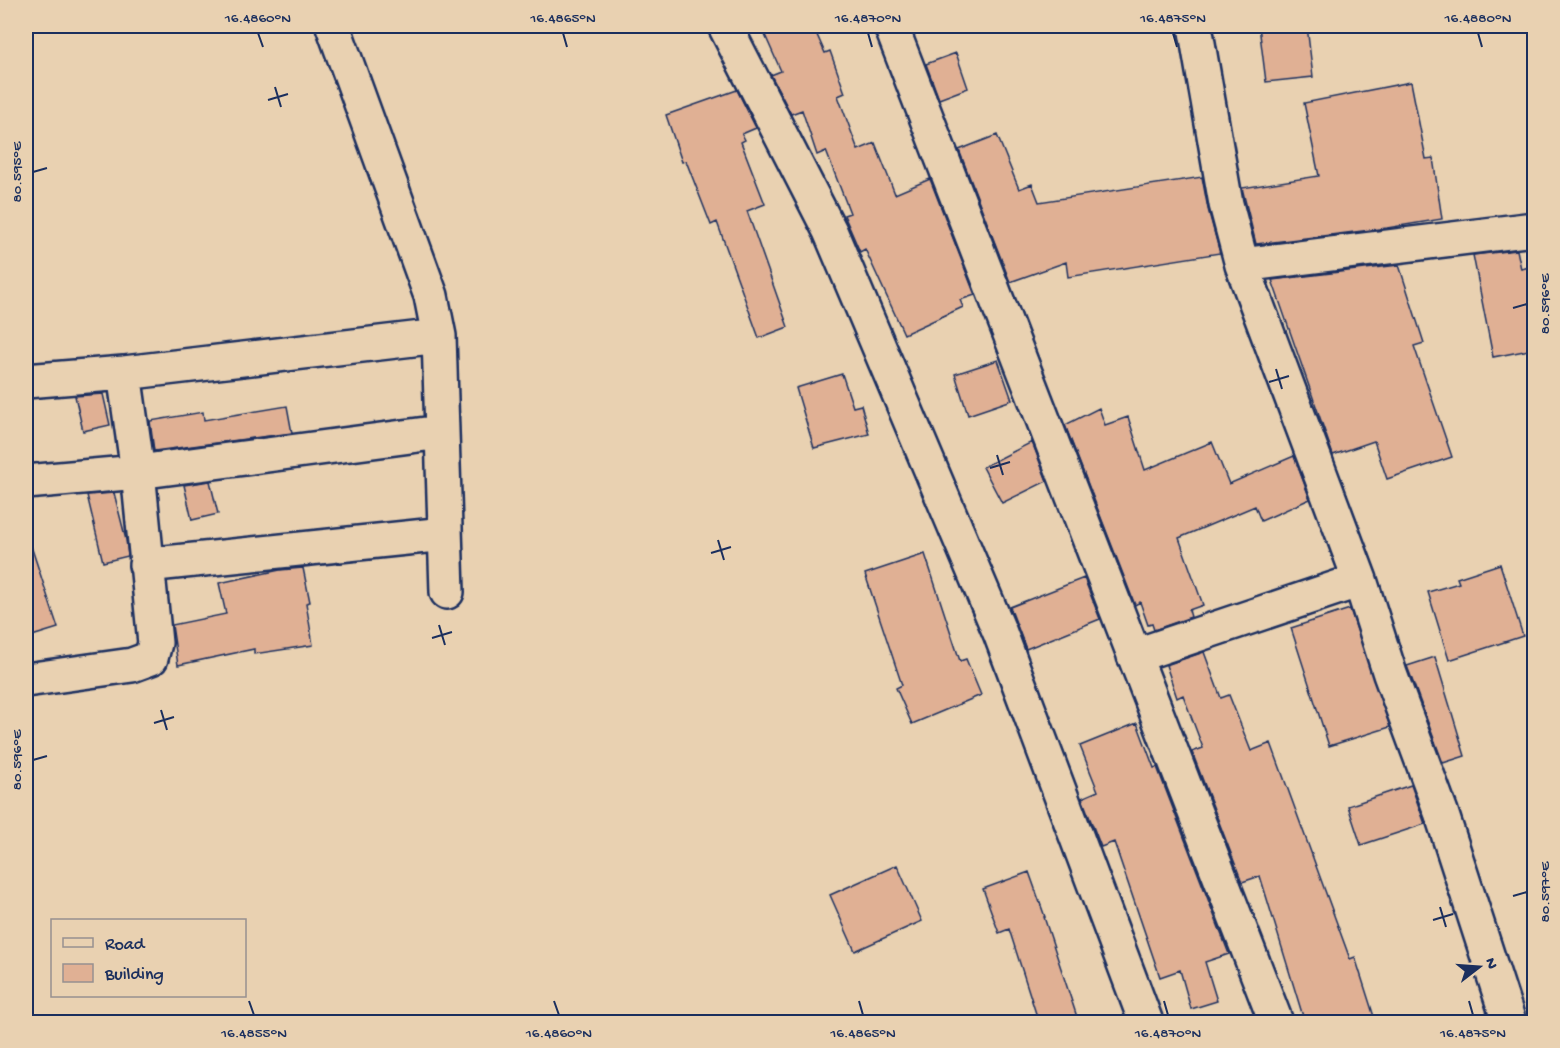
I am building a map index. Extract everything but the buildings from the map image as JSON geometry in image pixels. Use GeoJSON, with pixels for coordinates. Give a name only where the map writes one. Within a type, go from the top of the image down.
{"type":"FeatureCollection","features":[{"type":"Feature","properties":{"kind":"street"},"geometry":{"type":"LineString","coordinates":[[333,26],[431,296],[439,336],[447,592]]}},
{"type":"Feature","properties":{"kind":"street"},"geometry":{"type":"LineString","coordinates":[[725,26],[830,231],[1000,633],[1146,1023]]}},
{"type":"Feature","properties":{"kind":"street"},"geometry":{"type":"LineString","coordinates":[[891,26],[1276,1023]]}},
{"type":"Feature","properties":{"kind":"street"},"geometry":{"type":"LineString","coordinates":[[1195,26],[1226,204],[1242,265],[1359,580],[1390,674],[1441,812],[1509,1023]]}},
{"type":"Feature","properties":{"kind":"street"},"geometry":{"type":"LineString","coordinates":[[1242,265],[1534,229]]}},
{"type":"Feature","properties":{"kind":"street"},"geometry":{"type":"LineString","coordinates":[[26,381],[124,373],[439,336]]}},
{"type":"Feature","properties":{"kind":"street"},"geometry":{"type":"LineString","coordinates":[[26,680],[132,665],[151,658],[155,643],[138,472],[124,373]]}},
{"type":"Feature","properties":{"kind":"street"},"geometry":{"type":"LineString","coordinates":[[26,482],[138,472],[441,432]]}},
{"type":"Feature","properties":{"kind":"street"},"geometry":{"type":"LineString","coordinates":[[146,565],[445,534]]}},
{"type":"Feature","properties":{"kind":"street"},"geometry":{"type":"LineString","coordinates":[[1134,656],[1359,580]]}}]}
